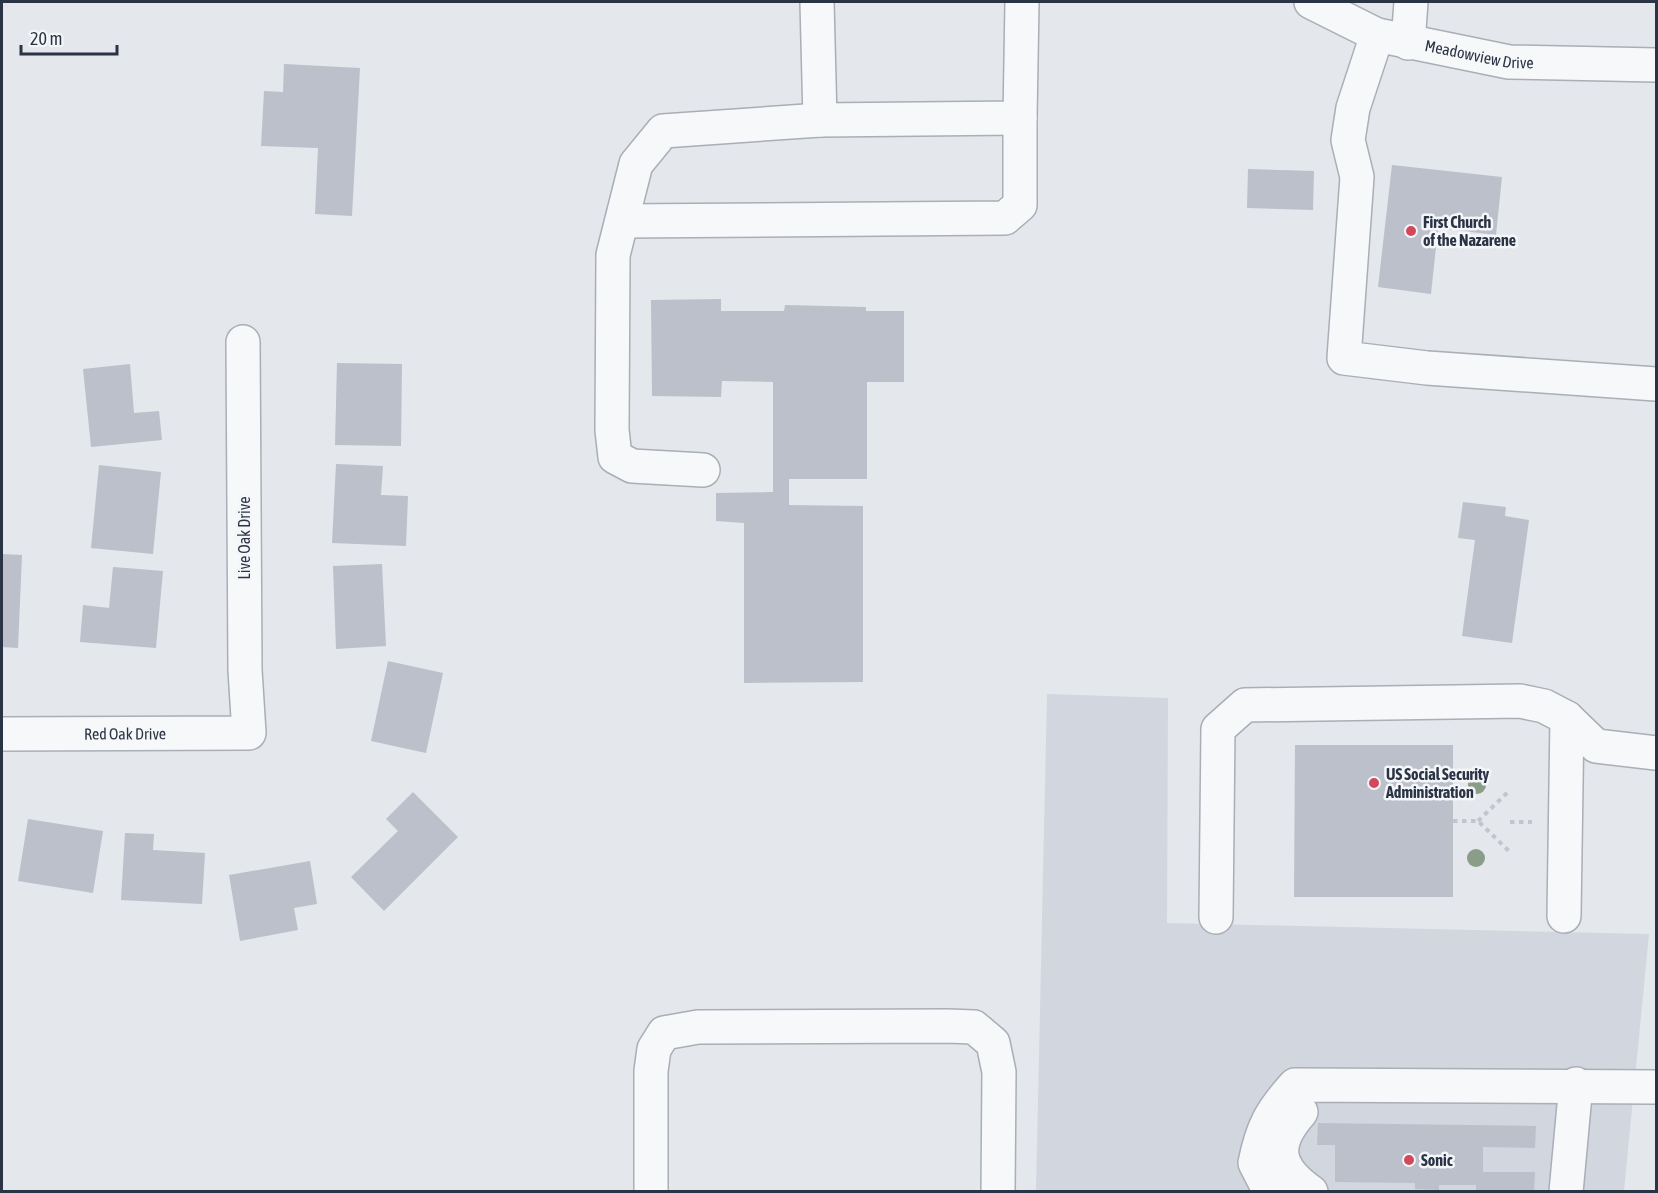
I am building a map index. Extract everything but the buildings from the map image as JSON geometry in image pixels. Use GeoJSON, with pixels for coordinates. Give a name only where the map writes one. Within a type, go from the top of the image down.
{"type":"FeatureCollection","features":[{"type":"Feature","properties":{"kind":"street"},"geometry":{"type":"LineString","coordinates":[[817,2],[820,120]]}},
{"type":"Feature","properties":{"kind":"street"},"geometry":{"type":"LineString","coordinates":[[622,221],[1005,218],[1020,205],[1022,2]]}},
{"type":"Feature","properties":{"kind":"street","name":"Meadowview Drive"},"geometry":{"type":"LineString","coordinates":[[1311,2],[1392,39],[1509,62],[1656,65]]}},
{"type":"Feature","properties":{"kind":"street"},"geometry":{"type":"LineString","coordinates":[[1411,2],[1353,108],[1348,140],[1357,177],[1344,358],[1427,368],[1656,384]]}},
{"type":"Feature","properties":{"kind":"street"},"geometry":{"type":"LineString","coordinates":[[703,470],[632,466],[615,456],[612,430],[613,255],[636,165],[663,131],[820,120],[1020,118]]}},
{"type":"Feature","properties":{"kind":"street","name":"Live Oak Drive"},"geometry":{"type":"LineString","coordinates":[[243,342],[245,670],[249,734]]}},
{"type":"Feature","properties":{"kind":"street"},"geometry":{"type":"LineString","coordinates":[[1216,916],[1218,729],[1245,705],[1520,701],[1544,706],[1567,717],[1596,746],[1656,753]]}},
{"type":"Feature","properties":{"kind":"street"},"geometry":{"type":"LineString","coordinates":[[1564,916],[1567,717]]}},
{"type":"Feature","properties":{"kind":"street","name":"Red Oak Drive"},"geometry":{"type":"LineString","coordinates":[[2,734],[249,734]]}},
{"type":"Feature","properties":{"kind":"street"},"geometry":{"type":"LineString","coordinates":[[651,1191],[651,1071],[654,1049],[664,1033],[698,1027],[923,1026],[974,1027],[993,1043],[999,1072],[999,1191]]}},
{"type":"Feature","properties":{"kind":"street"},"geometry":{"type":"LineString","coordinates":[[1311,1191],[1286,1169],[1280,1148],[1286,1130],[1330,1084]]}},
{"type":"Feature","properties":{"kind":"street"},"geometry":{"type":"LineString","coordinates":[[1566,1191],[1576,1084]]}},
{"type":"Feature","properties":{"kind":"street"},"geometry":{"type":"LineString","coordinates":[[1270,1191],[1255,1163],[1267,1121],[1295,1085],[1656,1086]]}},
{"type":"Feature","properties":{"kind":"path"},"geometry":{"type":"LineString","coordinates":[[1453,821],[1478,821],[1510,790]]}},
{"type":"Feature","properties":{"kind":"path"},"geometry":{"type":"LineString","coordinates":[[1478,821],[1510,853]]}},
{"type":"Feature","properties":{"kind":"shaded area"},"geometry":{"type":"Polygon","coordinates":[[[1047,694],[1168,698],[1167,923],[1649,934],[1624,1191],[1036,1192],[1047,694]]]}},
{"type":"Feature","properties":{"kind":"place","name":"First Church of the Nazarene"},"geometry":{"type":"Point","coordinates":[1411,231]}},
{"type":"Feature","properties":{"kind":"place","name":"US Social Security Administration"},"geometry":{"type":"Point","coordinates":[1374,783]}},
{"type":"Feature","properties":{"kind":"place","name":"Sonic"},"geometry":{"type":"Point","coordinates":[1409,1160]}}]}
